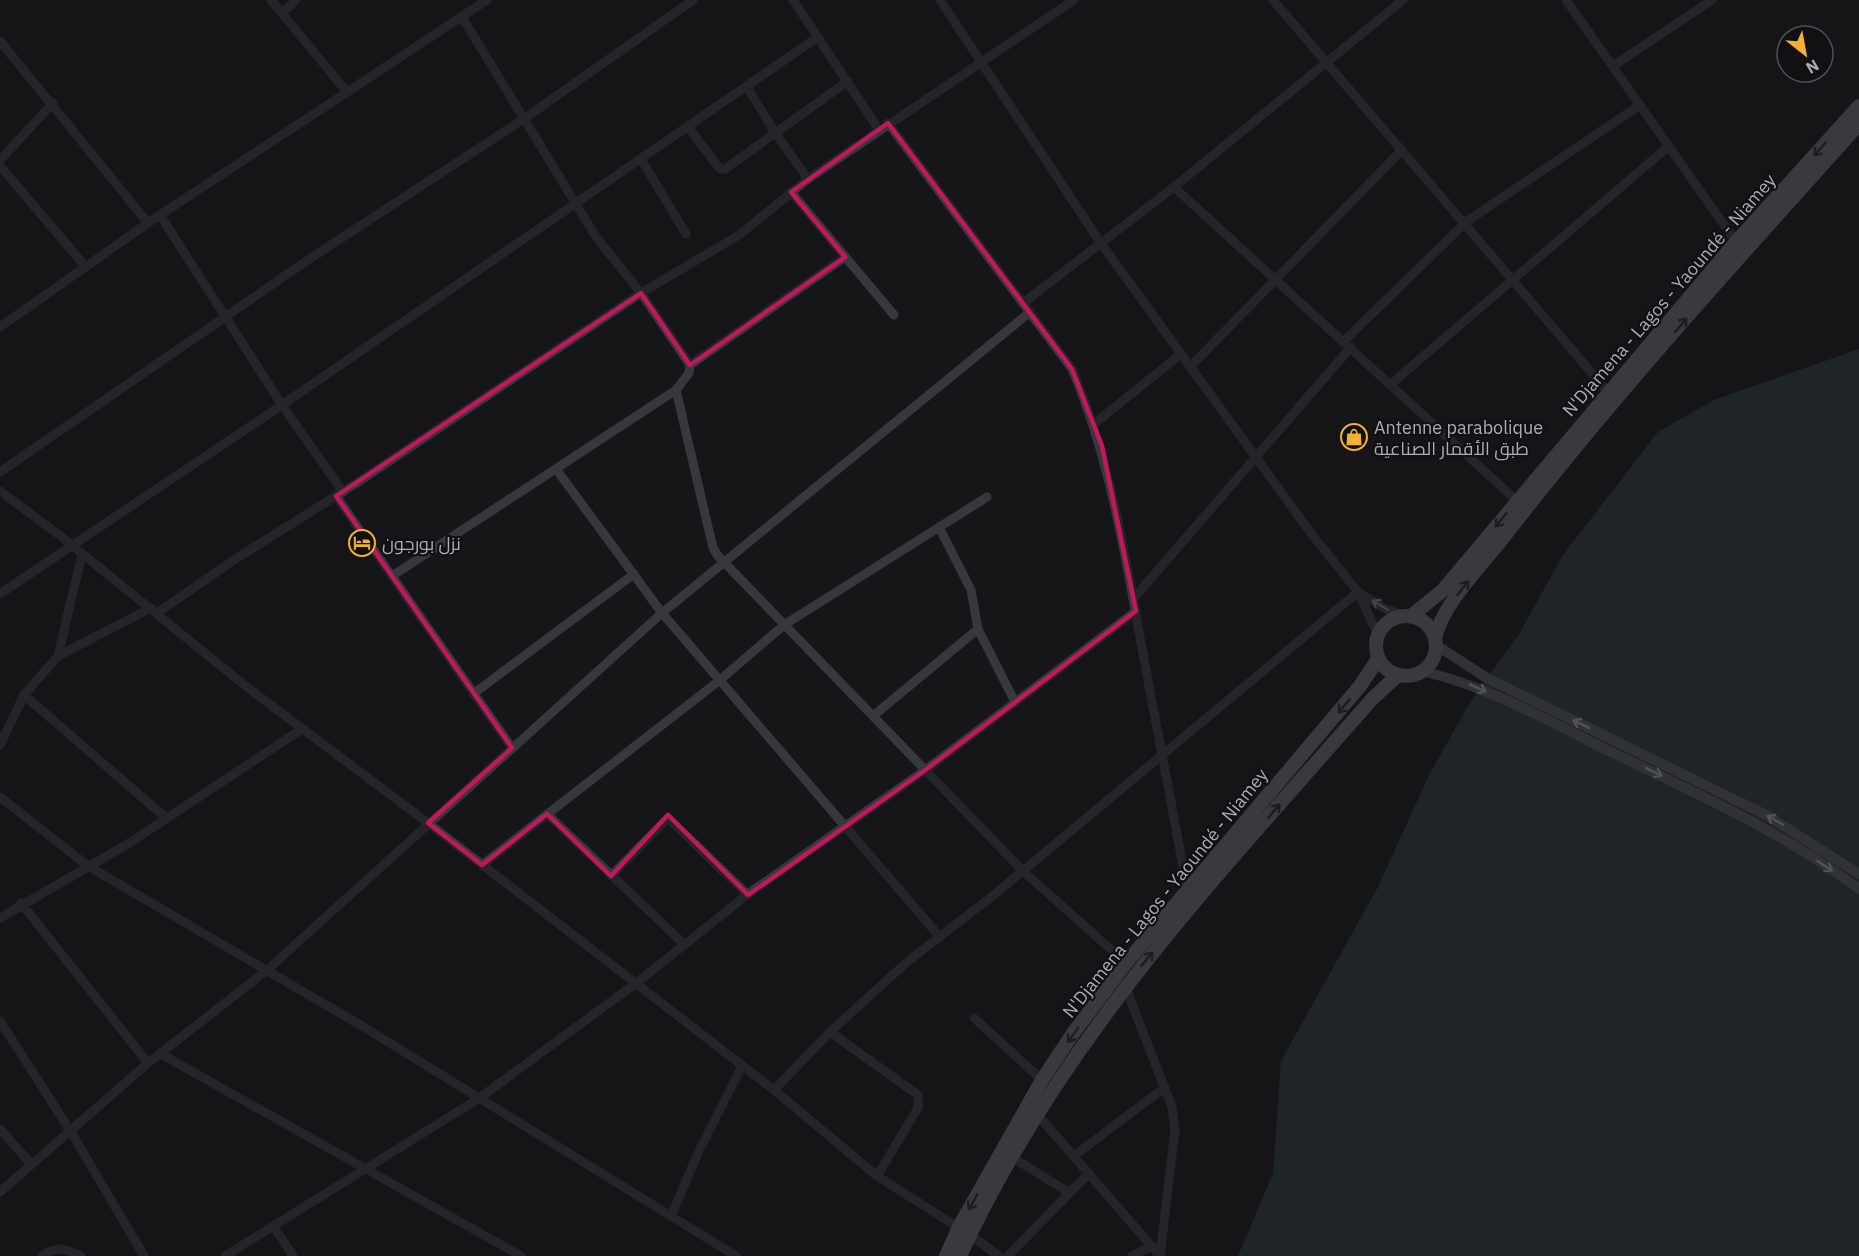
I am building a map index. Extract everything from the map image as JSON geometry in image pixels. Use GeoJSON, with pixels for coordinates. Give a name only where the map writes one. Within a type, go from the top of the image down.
{"type":"FeatureCollection","features":[{"type":"Feature","properties":{"kind":"highway","name":"N'Djamena - Lagos - Yaoundé - Niamey"},"geometry":{"type":"LineString","coordinates":[[1436,642],[1445,611],[1526,508],[1702,300],[1859,106]]}},
{"type":"Feature","properties":{"kind":"highway","name":"N'Djamena - Lagos - Yaoundé - Niamey"},"geometry":{"type":"LineString","coordinates":[[1407,616],[1442,591],[1736,242],[1859,124]]}},
{"type":"Feature","properties":{"kind":"highway"},"geometry":{"type":"LineString","coordinates":[[1407,616],[1425,623],[1436,642],[1431,663],[1422,671],[1411,676],[1398,675],[1386,670],[1378,659],[1376,647],[1378,634],[1385,624],[1407,616]]}},
{"type":"Feature","properties":{"kind":"highway","name":"N'Djamena - Lagos - Yaoundé - Niamey"},"geometry":{"type":"LineString","coordinates":[[960,1256],[964,1231],[1042,1080],[1126,963],[1360,686],[1378,659]]}},
{"type":"Feature","properties":{"kind":"highway","name":"N'Djamena - Lagos - Yaoundé - Niamey"},"geometry":{"type":"LineString","coordinates":[[946,1256],[1012,1157],[1085,1039],[1125,986],[1191,906],[1373,698],[1398,675]]}},
{"type":"Feature","properties":{"kind":"main road"},"geometry":{"type":"LineString","coordinates":[[1436,642],[1487,678],[1768,816],[1859,874]]}},
{"type":"Feature","properties":{"kind":"main road"},"geometry":{"type":"LineString","coordinates":[[1422,671],[1470,685],[1725,807],[1811,856],[1859,889]]}},
{"type":"Feature","properties":{"kind":"street"},"geometry":{"type":"LineString","coordinates":[[272,0],[346,91]]}},
{"type":"Feature","properties":{"kind":"street"},"geometry":{"type":"LineString","coordinates":[[282,13],[296,0]]}},
{"type":"Feature","properties":{"kind":"street"},"geometry":{"type":"LineString","coordinates":[[0,327],[148,223],[487,0]]}},
{"type":"Feature","properties":{"kind":"street"},"geometry":{"type":"LineString","coordinates":[[0,472],[224,317],[525,118],[693,0]]}},
{"type":"Feature","properties":{"kind":"street"},"geometry":{"type":"LineString","coordinates":[[793,0],[879,130]]}},
{"type":"Feature","properties":{"kind":"street"},"geometry":{"type":"LineString","coordinates":[[939,0],[1100,242],[1256,458],[1358,592],[1378,634]]}},
{"type":"Feature","properties":{"kind":"street"},"geometry":{"type":"LineString","coordinates":[[0,744],[24,695],[58,656],[154,611],[339,494],[641,293],[739,235],[808,179],[1074,0]]}},
{"type":"Feature","properties":{"kind":"street"},"geometry":{"type":"LineString","coordinates":[[1273,0],[1466,222],[1609,393]]}},
{"type":"Feature","properties":{"kind":"street"},"geometry":{"type":"LineString","coordinates":[[1023,303],[1174,187],[1403,0]]}},
{"type":"Feature","properties":{"kind":"street"},"geometry":{"type":"LineString","coordinates":[[1566,0],[1736,242]]}},
{"type":"Feature","properties":{"kind":"street"},"geometry":{"type":"LineString","coordinates":[[1613,66],[1712,0]]}},
{"type":"Feature","properties":{"kind":"street"},"geometry":{"type":"LineString","coordinates":[[392,576],[676,390],[689,373],[690,365],[641,293],[596,237],[462,16]]}},
{"type":"Feature","properties":{"kind":"street"},"geometry":{"type":"LineString","coordinates":[[0,594],[72,548],[818,37]]}},
{"type":"Feature","properties":{"kind":"street"},"geometry":{"type":"LineString","coordinates":[[0,41],[148,223]]}},
{"type":"Feature","properties":{"kind":"street"},"geometry":{"type":"LineString","coordinates":[[688,127],[720,169],[725,169],[848,81]]}},
{"type":"Feature","properties":{"kind":"street"},"geometry":{"type":"LineString","coordinates":[[747,87],[776,134],[808,179]]}},
{"type":"Feature","properties":{"kind":"street"},"geometry":{"type":"LineString","coordinates":[[0,160],[53,104]]}},
{"type":"Feature","properties":{"kind":"street"},"geometry":{"type":"LineString","coordinates":[[1133,599],[1256,458],[1348,344],[1466,222],[1640,105]]}},
{"type":"Feature","properties":{"kind":"street"},"geometry":{"type":"LineString","coordinates":[[888,123],[1072,369],[1094,424],[1102,446],[1136,611],[1164,752],[1187,891]]}},
{"type":"Feature","properties":{"kind":"street"},"geometry":{"type":"LineString","coordinates":[[1390,384],[1669,146]]}},
{"type":"Feature","properties":{"kind":"street"},"geometry":{"type":"LineString","coordinates":[[1190,367],[1402,150]]}},
{"type":"Feature","properties":{"kind":"street"},"geometry":{"type":"LineString","coordinates":[[641,159],[686,234]]}},
{"type":"Feature","properties":{"kind":"street"},"geometry":{"type":"LineString","coordinates":[[0,165],[86,266]]}},
{"type":"Feature","properties":{"kind":"street"},"geometry":{"type":"LineString","coordinates":[[1174,187],[1517,501]]}},
{"type":"Feature","properties":{"kind":"street"},"geometry":{"type":"LineString","coordinates":[[791,192],[894,315]]}},
{"type":"Feature","properties":{"kind":"street"},"geometry":{"type":"LineString","coordinates":[[160,215],[392,576],[512,748]]}},
{"type":"Feature","properties":{"kind":"street"},"geometry":{"type":"LineString","coordinates":[[690,365],[846,256]]}},
{"type":"Feature","properties":{"kind":"street"},"geometry":{"type":"LineString","coordinates":[[0,1192],[148,1063],[266,971],[428,822],[662,613],[1030,312]]}},
{"type":"Feature","properties":{"kind":"street"},"geometry":{"type":"LineString","coordinates":[[1094,424],[1181,354]]}},
{"type":"Feature","properties":{"kind":"street"},"geometry":{"type":"LineString","coordinates":[[676,390],[713,548],[924,771],[1023,871],[1126,963]]}},
{"type":"Feature","properties":{"kind":"street"},"geometry":{"type":"LineString","coordinates":[[556,469],[662,613],[940,937]]}},
{"type":"Feature","properties":{"kind":"street"},"geometry":{"type":"LineString","coordinates":[[0,491],[302,729],[428,822],[634,984],[774,1090],[877,1176],[999,1256]]}},
{"type":"Feature","properties":{"kind":"street"},"geometry":{"type":"LineString","coordinates":[[482,865],[720,680],[784,625],[987,496]]}},
{"type":"Feature","properties":{"kind":"street"},"geometry":{"type":"LineString","coordinates":[[939,527],[971,590],[978,629],[1015,702]]}},
{"type":"Feature","properties":{"kind":"street"},"geometry":{"type":"LineString","coordinates":[[58,656],[82,554]]}},
{"type":"Feature","properties":{"kind":"street"},"geometry":{"type":"LineString","coordinates":[[473,694],[634,574]]}},
{"type":"Feature","properties":{"kind":"street"},"geometry":{"type":"LineString","coordinates":[[1358,592],[1384,608],[1407,616]]}},
{"type":"Feature","properties":{"kind":"street"},"geometry":{"type":"LineString","coordinates":[[774,1090],[830,1032],[907,962],[1023,871],[1358,592]]}},
{"type":"Feature","properties":{"kind":"street"},"geometry":{"type":"LineString","coordinates":[[225,1256],[478,1099],[634,984],[748,895],[924,771],[1136,611]]}},
{"type":"Feature","properties":{"kind":"street"},"geometry":{"type":"LineString","coordinates":[[873,716],[978,629]]}},
{"type":"Feature","properties":{"kind":"street"},"geometry":{"type":"LineString","coordinates":[[24,695],[166,818]]}},
{"type":"Feature","properties":{"kind":"street"},"geometry":{"type":"LineString","coordinates":[[0,918],[21,903],[88,866],[166,818],[302,729]]}},
{"type":"Feature","properties":{"kind":"street"},"geometry":{"type":"LineString","coordinates":[[0,797],[88,866],[362,1026],[736,1256]]}},
{"type":"Feature","properties":{"kind":"street"},"geometry":{"type":"LineString","coordinates":[[547,814],[684,945]]}},
{"type":"Feature","properties":{"kind":"street"},"geometry":{"type":"LineString","coordinates":[[611,876],[668,818],[748,895]]}},
{"type":"Feature","properties":{"kind":"street"},"geometry":{"type":"LineString","coordinates":[[21,903],[148,1063]]}},
{"type":"Feature","properties":{"kind":"street"},"geometry":{"type":"LineString","coordinates":[[1125,986],[1139,1017],[1172,1107],[1175,1130],[1160,1256]]}},
{"type":"Feature","properties":{"kind":"street"},"geometry":{"type":"LineString","coordinates":[[974,1018],[1042,1080]]}},
{"type":"Feature","properties":{"kind":"street"},"geometry":{"type":"LineString","coordinates":[[0,1021],[71,1132],[144,1256]]}},
{"type":"Feature","properties":{"kind":"street"},"geometry":{"type":"LineString","coordinates":[[830,1032],[918,1095],[918,1108],[877,1176]]}},
{"type":"Feature","properties":{"kind":"street"},"geometry":{"type":"LineString","coordinates":[[161,1054],[521,1256]]}},
{"type":"Feature","properties":{"kind":"street"},"geometry":{"type":"LineString","coordinates":[[671,1216],[698,1153],[742,1066]]}},
{"type":"Feature","properties":{"kind":"street"},"geometry":{"type":"LineString","coordinates":[[1075,1155],[1164,1088]]}},
{"type":"Feature","properties":{"kind":"street"},"geometry":{"type":"LineString","coordinates":[[1037,1114],[1075,1155],[1160,1256]]}},
{"type":"Feature","properties":{"kind":"street"},"geometry":{"type":"LineString","coordinates":[[0,1129],[31,1164]]}},
{"type":"Feature","properties":{"kind":"street"},"geometry":{"type":"LineString","coordinates":[[1012,1157],[1068,1192]]}},
{"type":"Feature","properties":{"kind":"street"},"geometry":{"type":"LineString","coordinates":[[1008,1256],[1089,1173]]}},
{"type":"Feature","properties":{"kind":"street"},"geometry":{"type":"LineString","coordinates":[[274,1227],[293,1256]]}},
{"type":"Feature","properties":{"kind":"street"},"geometry":{"type":"LineString","coordinates":[[1132,1256],[1152,1246]]}},
{"type":"Feature","properties":{"kind":"street"},"geometry":{"type":"LineString","coordinates":[[42,1256],[55,1248],[61,1248],[81,1256]]}},
{"type":"Feature","properties":{"kind":"highlighted area"},"geometry":{"type":"Polygon","coordinates":[[[888,123],[1072,369],[1102,446],[1136,611],[924,771],[748,895],[668,815],[611,876],[547,814],[482,865],[428,823],[512,748],[336,496],[641,293],[690,365],[845,257],[791,192],[888,123]]]}},
{"type":"Feature","properties":{"kind":"shaded area"},"geometry":{"type":"Polygon","coordinates":[[[1859,349],[1859,1256],[1238,1256],[1273,1174],[1281,1061],[1378,887],[1429,775],[1471,701],[1519,634],[1563,555],[1658,432],[1714,400],[1859,349]]]}},
{"type":"Feature","properties":{"kind":"place","name":"Antenne parabolique طبق الأقمار الصناعية"},"geometry":{"type":"Point","coordinates":[1354,437]}},
{"type":"Feature","properties":{"kind":"place","name":"نزل بورجون"},"geometry":{"type":"Point","coordinates":[362,543]}}]}
